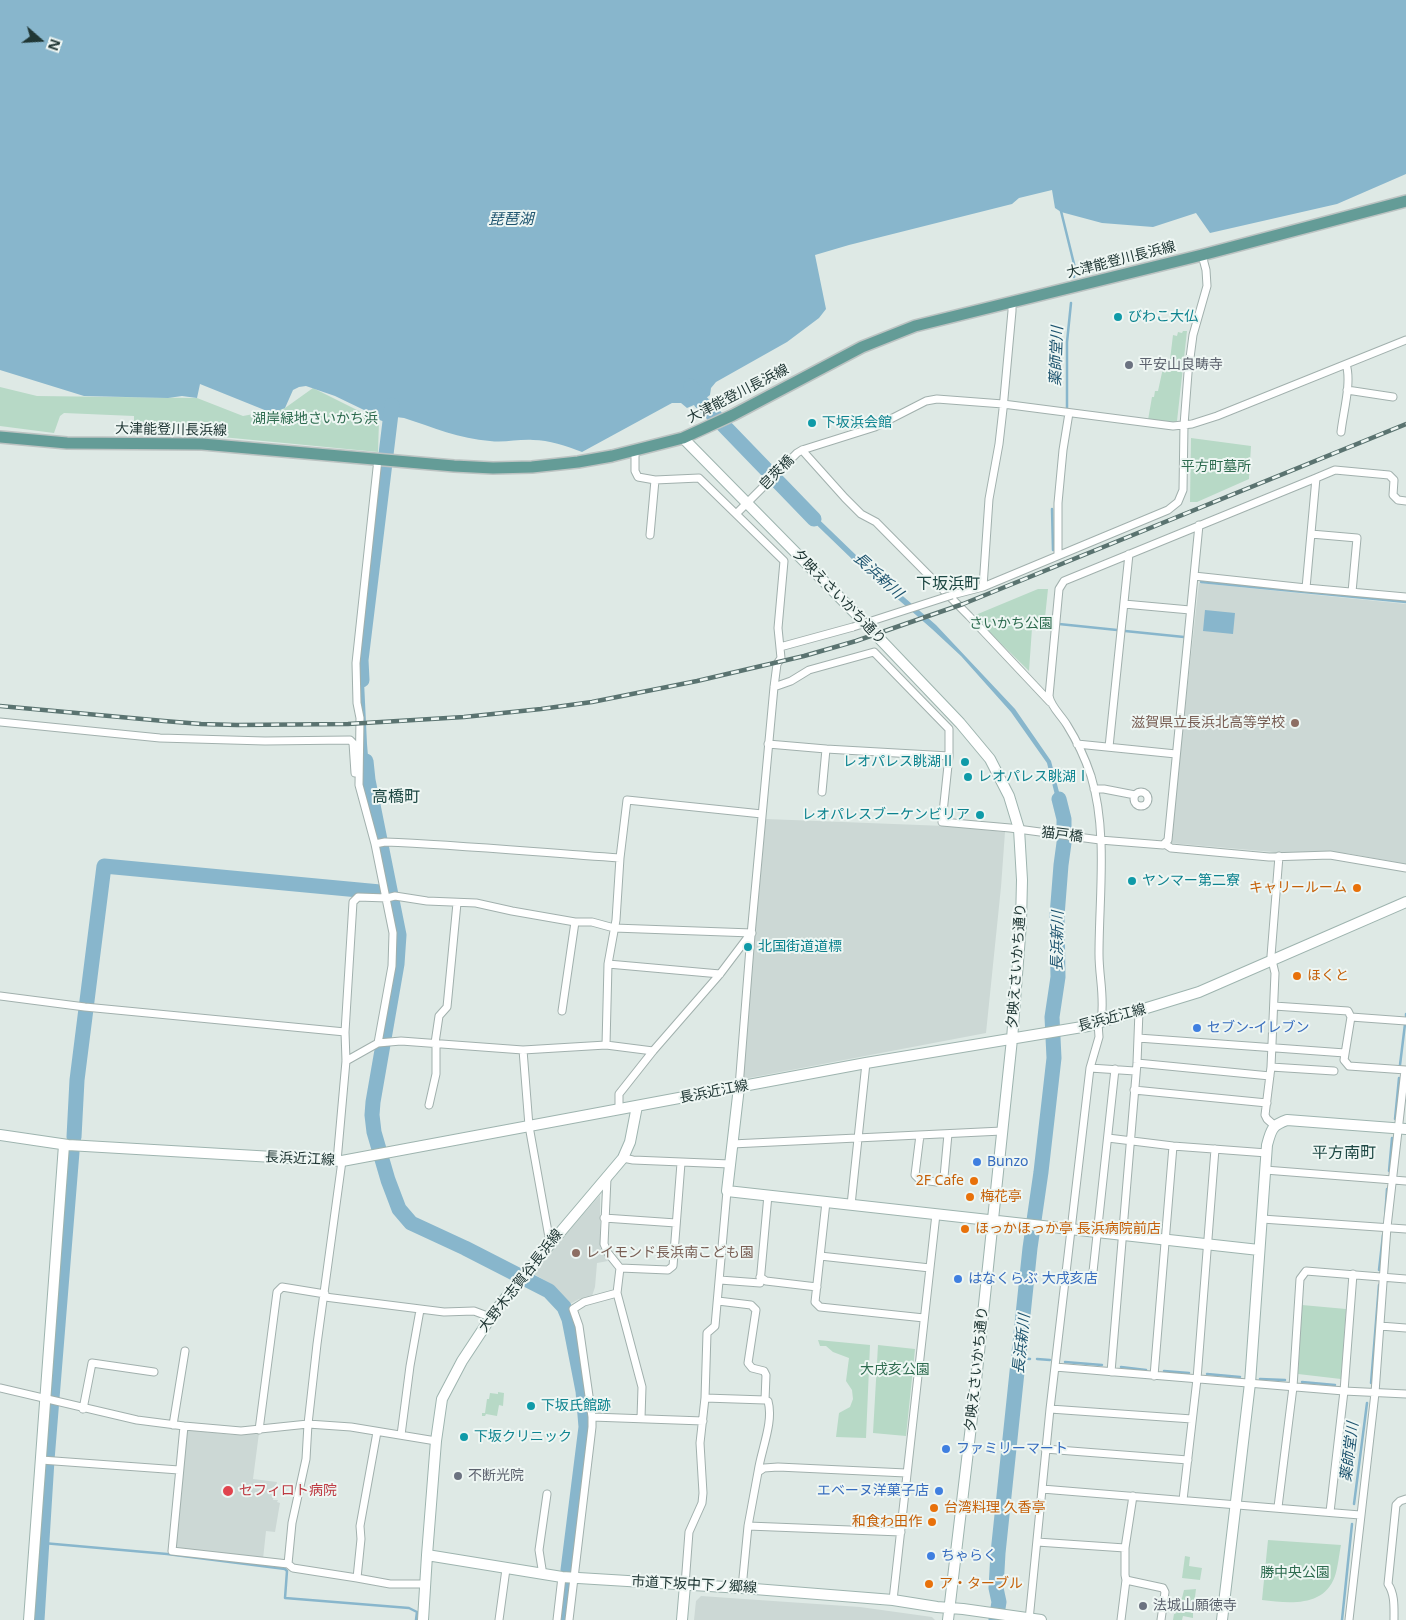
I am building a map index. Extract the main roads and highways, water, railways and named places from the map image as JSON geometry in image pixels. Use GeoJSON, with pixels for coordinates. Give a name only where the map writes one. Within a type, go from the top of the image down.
{"type":"FeatureCollection","features":[{"type":"Feature","properties":{"kind":"main road","name":"大津能登川長浜線"},"geometry":{"type":"LineString","coordinates":[[0,437],[67,443],[202,444],[493,468],[532,467],[578,462],[689,436],[862,347],[906,329],[954,315],[1202,255],[1406,201]]}},
{"type":"Feature","properties":{"kind":"water","name":"琵琶湖"},"geometry":{"type":"Polygon","coordinates":[[[0,0],[1406,0],[1406,174],[1337,204],[1210,233],[1196,213],[1153,227],[1102,223],[1061,212],[1055,208],[1052,190],[1019,198],[1012,204],[815,255],[826,309],[819,318],[787,342],[716,382],[711,388],[710,395],[701,402],[687,408],[681,403],[672,403],[582,452],[539,440],[495,441],[468,438],[404,418],[396,417],[390,424],[372,417],[364,410],[335,396],[306,386],[293,390],[285,408],[272,413],[200,384],[197,398],[182,396],[168,398],[84,396],[0,370],[0,0]]]}},
{"type":"Feature","properties":{"kind":"water"},"geometry":{"type":"Polygon","coordinates":[[[802,503],[858,557],[936,625],[1015,709],[1051,761],[1066,819],[1061,819],[1047,763],[1011,712],[961,656],[854,561],[798,507],[802,503]]]}},
{"type":"Feature","properties":{"kind":"water"},"geometry":{"type":"Polygon","coordinates":[[[1205,610],[1235,613],[1233,634],[1203,631],[1205,610]]]}},
{"type":"Feature","properties":{"kind":"water"},"geometry":{"type":"Polygon","coordinates":[[[358,660],[363,660],[370,780],[365,780],[358,660]]]}},
{"type":"Feature","properties":{"kind":"waterway","name":"薬師堂川"},"geometry":{"type":"LineString","coordinates":[[1061,211],[1075,268],[1074,277]]}},
{"type":"Feature","properties":{"kind":"waterway","name":"薬師堂川"},"geometry":{"type":"LineString","coordinates":[[1067,410],[1067,342],[1071,303]]}},
{"type":"Feature","properties":{"kind":"waterway","name":"長浜新川"},"geometry":{"type":"LineString","coordinates":[[691,386],[701,402],[814,519]]}},
{"type":"Feature","properties":{"kind":"waterway"},"geometry":{"type":"LineString","coordinates":[[362,680],[361,660],[392,405]]}},
{"type":"Feature","properties":{"kind":"waterway","name":"薬師堂川"},"geometry":{"type":"LineString","coordinates":[[1052,509],[1053,550]]}},
{"type":"Feature","properties":{"kind":"waterway"},"geometry":{"type":"LineString","coordinates":[[1201,582],[1406,602]]}},
{"type":"Feature","properties":{"kind":"waterway"},"geometry":{"type":"LineString","coordinates":[[1059,624],[1117,630]]}},
{"type":"Feature","properties":{"kind":"waterway"},"geometry":{"type":"LineString","coordinates":[[1125,631],[1184,637]]}},
{"type":"Feature","properties":{"kind":"waterway"},"geometry":{"type":"LineString","coordinates":[[366,761],[368,780],[399,935],[397,964],[373,1102],[374,1132],[388,1180],[399,1209],[411,1223],[549,1291],[564,1307],[569,1319],[583,1391],[586,1427],[568,1570]]}},
{"type":"Feature","properties":{"kind":"waterway","name":"長浜新川"},"geometry":{"type":"LineString","coordinates":[[996,1620],[999,1602],[996,1588],[998,1553],[1030,1248],[1054,1058],[1052,1017],[1058,977],[1057,916],[1064,843],[1064,819],[1059,799]]}},
{"type":"Feature","properties":{"kind":"waterway"},"geometry":{"type":"LineString","coordinates":[[74,1137],[77,1080],[104,866],[380,892],[389,889]]}},
{"type":"Feature","properties":{"kind":"waterway"},"geometry":{"type":"LineString","coordinates":[[1400,1065],[1405,1024]]}},
{"type":"Feature","properties":{"kind":"waterway"},"geometry":{"type":"LineString","coordinates":[[1395,1119],[1399,1078]]}},
{"type":"Feature","properties":{"kind":"waterway"},"geometry":{"type":"LineString","coordinates":[[1389,1171],[1392,1138]]}},
{"type":"Feature","properties":{"kind":"waterway"},"geometry":{"type":"LineString","coordinates":[[37,1620],[47,1460],[72,1152]]}},
{"type":"Feature","properties":{"kind":"waterway"},"geometry":{"type":"LineString","coordinates":[[1385,1219],[1387,1189]]}},
{"type":"Feature","properties":{"kind":"waterway"},"geometry":{"type":"LineString","coordinates":[[1379,1270],[1383,1235]]}},
{"type":"Feature","properties":{"kind":"waterway"},"geometry":{"type":"LineString","coordinates":[[1371,1383],[1379,1285]]}},
{"type":"Feature","properties":{"kind":"waterway","name":"薬師堂川"},"geometry":{"type":"LineString","coordinates":[[1020,1358],[1030,1359]]}},
{"type":"Feature","properties":{"kind":"waterway","name":"薬師堂川"},"geometry":{"type":"LineString","coordinates":[[1037,1359],[1050,1360]]}},
{"type":"Feature","properties":{"kind":"waterway","name":"薬師堂川"},"geometry":{"type":"LineString","coordinates":[[1065,1362],[1102,1365]]}},
{"type":"Feature","properties":{"kind":"waterway","name":"薬師堂川"},"geometry":{"type":"LineString","coordinates":[[1121,1367],[1146,1370]]}},
{"type":"Feature","properties":{"kind":"waterway","name":"薬師堂川"},"geometry":{"type":"LineString","coordinates":[[1164,1371],[1189,1373]]}},
{"type":"Feature","properties":{"kind":"waterway","name":"薬師堂川"},"geometry":{"type":"LineString","coordinates":[[1207,1374],[1240,1377]]}},
{"type":"Feature","properties":{"kind":"waterway","name":"薬師堂川"},"geometry":{"type":"LineString","coordinates":[[1260,1379],[1285,1380]]}},
{"type":"Feature","properties":{"kind":"waterway","name":"薬師堂川"},"geometry":{"type":"LineString","coordinates":[[1302,1382],[1335,1385]]}},
{"type":"Feature","properties":{"kind":"waterway","name":"薬師堂川"},"geometry":{"type":"LineString","coordinates":[[1354,1504],[1367,1403]]}},
{"type":"Feature","properties":{"kind":"waterway","name":"薬師堂川"},"geometry":{"type":"LineString","coordinates":[[1342,1620],[1352,1524]]}},
{"type":"Feature","properties":{"kind":"waterway"},"geometry":{"type":"LineString","coordinates":[[43,1543],[167,1554],[285,1569],[287,1571],[285,1598],[409,1608],[417,1612],[416,1620]]}},
{"type":"Feature","properties":{"kind":"waterway"},"geometry":{"type":"LineString","coordinates":[[562,1620],[566,1586]]}},
{"type":"Feature","properties":{"kind":"railway"},"geometry":{"type":"LineString","coordinates":[[0,706],[201,724],[348,724],[464,717],[541,709],[592,702],[697,681],[804,656],[856,641],[963,604],[1406,424]]}},
{"type":"Feature","properties":{"kind":"place","name":"びわこ大仏"},"geometry":{"type":"Point","coordinates":[1118,317]}},
{"type":"Feature","properties":{"kind":"place","name":"平安山良畴寺"},"geometry":{"type":"Point","coordinates":[1129,365]}},
{"type":"Feature","properties":{"kind":"place","name":"下坂浜会館"},"geometry":{"type":"Point","coordinates":[812,423]}},
{"type":"Feature","properties":{"kind":"place","name":"滋賀県立長浜北高等学校"},"geometry":{"type":"Point","coordinates":[1295,723]}},
{"type":"Feature","properties":{"kind":"place","name":"レオパレス眺湖Ⅱ"},"geometry":{"type":"Point","coordinates":[965,762]}},
{"type":"Feature","properties":{"kind":"place","name":"レオパレス眺湖Ⅰ"},"geometry":{"type":"Point","coordinates":[968,777]}},
{"type":"Feature","properties":{"kind":"place","name":"レオパレスブーケンビリア"},"geometry":{"type":"Point","coordinates":[980,815]}},
{"type":"Feature","properties":{"kind":"place","name":"ヤンマー第二寮"},"geometry":{"type":"Point","coordinates":[1132,881]}},
{"type":"Feature","properties":{"kind":"place","name":"キャリールーム"},"geometry":{"type":"Point","coordinates":[1357,888]}},
{"type":"Feature","properties":{"kind":"place","name":"北国街道道標"},"geometry":{"type":"Point","coordinates":[748,947]}},
{"type":"Feature","properties":{"kind":"place","name":"ほくと"},"geometry":{"type":"Point","coordinates":[1297,976]}},
{"type":"Feature","properties":{"kind":"place","name":"セブン-イレブン"},"geometry":{"type":"Point","coordinates":[1197,1028]}},
{"type":"Feature","properties":{"kind":"place","name":"Bunzo"},"geometry":{"type":"Point","coordinates":[977,1162]}},
{"type":"Feature","properties":{"kind":"place","name":"2F Cafe"},"geometry":{"type":"Point","coordinates":[974,1181]}},
{"type":"Feature","properties":{"kind":"place","name":"梅花亭"},"geometry":{"type":"Point","coordinates":[970,1197]}},
{"type":"Feature","properties":{"kind":"place","name":"ほっかほっか亭 長浜病院前店"},"geometry":{"type":"Point","coordinates":[965,1229]}},
{"type":"Feature","properties":{"kind":"place","name":"レイモンド長浜南こども園"},"geometry":{"type":"Point","coordinates":[576,1253]}},
{"type":"Feature","properties":{"kind":"place","name":"はなくらぶ 大戌亥店"},"geometry":{"type":"Point","coordinates":[958,1279]}},
{"type":"Feature","properties":{"kind":"place","name":"下坂氏館跡"},"geometry":{"type":"Point","coordinates":[531,1406]}},
{"type":"Feature","properties":{"kind":"place","name":"下坂クリニック"},"geometry":{"type":"Point","coordinates":[464,1437]}},
{"type":"Feature","properties":{"kind":"place","name":"ファミリーマート"},"geometry":{"type":"Point","coordinates":[946,1449]}},
{"type":"Feature","properties":{"kind":"place","name":"不断光院"},"geometry":{"type":"Point","coordinates":[458,1476]}},
{"type":"Feature","properties":{"kind":"place","name":"セフィロト病院"},"geometry":{"type":"Point","coordinates":[228,1491]}},
{"type":"Feature","properties":{"kind":"place","name":"エベーヌ洋菓子店"},"geometry":{"type":"Point","coordinates":[939,1491]}},
{"type":"Feature","properties":{"kind":"place","name":"台湾料理 久香亭"},"geometry":{"type":"Point","coordinates":[934,1508]}},
{"type":"Feature","properties":{"kind":"place","name":"和食わ田作"},"geometry":{"type":"Point","coordinates":[932,1522]}},
{"type":"Feature","properties":{"kind":"place","name":"ちゃらく"},"geometry":{"type":"Point","coordinates":[931,1556]}},
{"type":"Feature","properties":{"kind":"place","name":"ア・ターブル"},"geometry":{"type":"Point","coordinates":[929,1584]}},
{"type":"Feature","properties":{"kind":"place","name":"法城山願徳寺"},"geometry":{"type":"Point","coordinates":[1143,1606]}},
{"type":"Feature","properties":{"kind":"district","name":"下坂浜町"},"geometry":{"type":"Point","coordinates":[948,584]}},
{"type":"Feature","properties":{"kind":"district","name":"高橋町"},"geometry":{"type":"Point","coordinates":[396,797]}},
{"type":"Feature","properties":{"kind":"district","name":"平方南町"},"geometry":{"type":"Point","coordinates":[1344,1153]}},
{"type":"Feature","properties":{"kind":"park label","name":"湖岸緑地さいかち浜"},"geometry":{"type":"Point","coordinates":[315,419]}},
{"type":"Feature","properties":{"kind":"park label","name":"平方町墓所"},"geometry":{"type":"Point","coordinates":[1216,467]}},
{"type":"Feature","properties":{"kind":"park label","name":"さいかち公園"},"geometry":{"type":"Point","coordinates":[1011,624]}},
{"type":"Feature","properties":{"kind":"park label","name":"大戌亥公園"},"geometry":{"type":"Point","coordinates":[895,1370]}},
{"type":"Feature","properties":{"kind":"park label","name":"勝中央公園"},"geometry":{"type":"Point","coordinates":[1295,1573]}}]}
